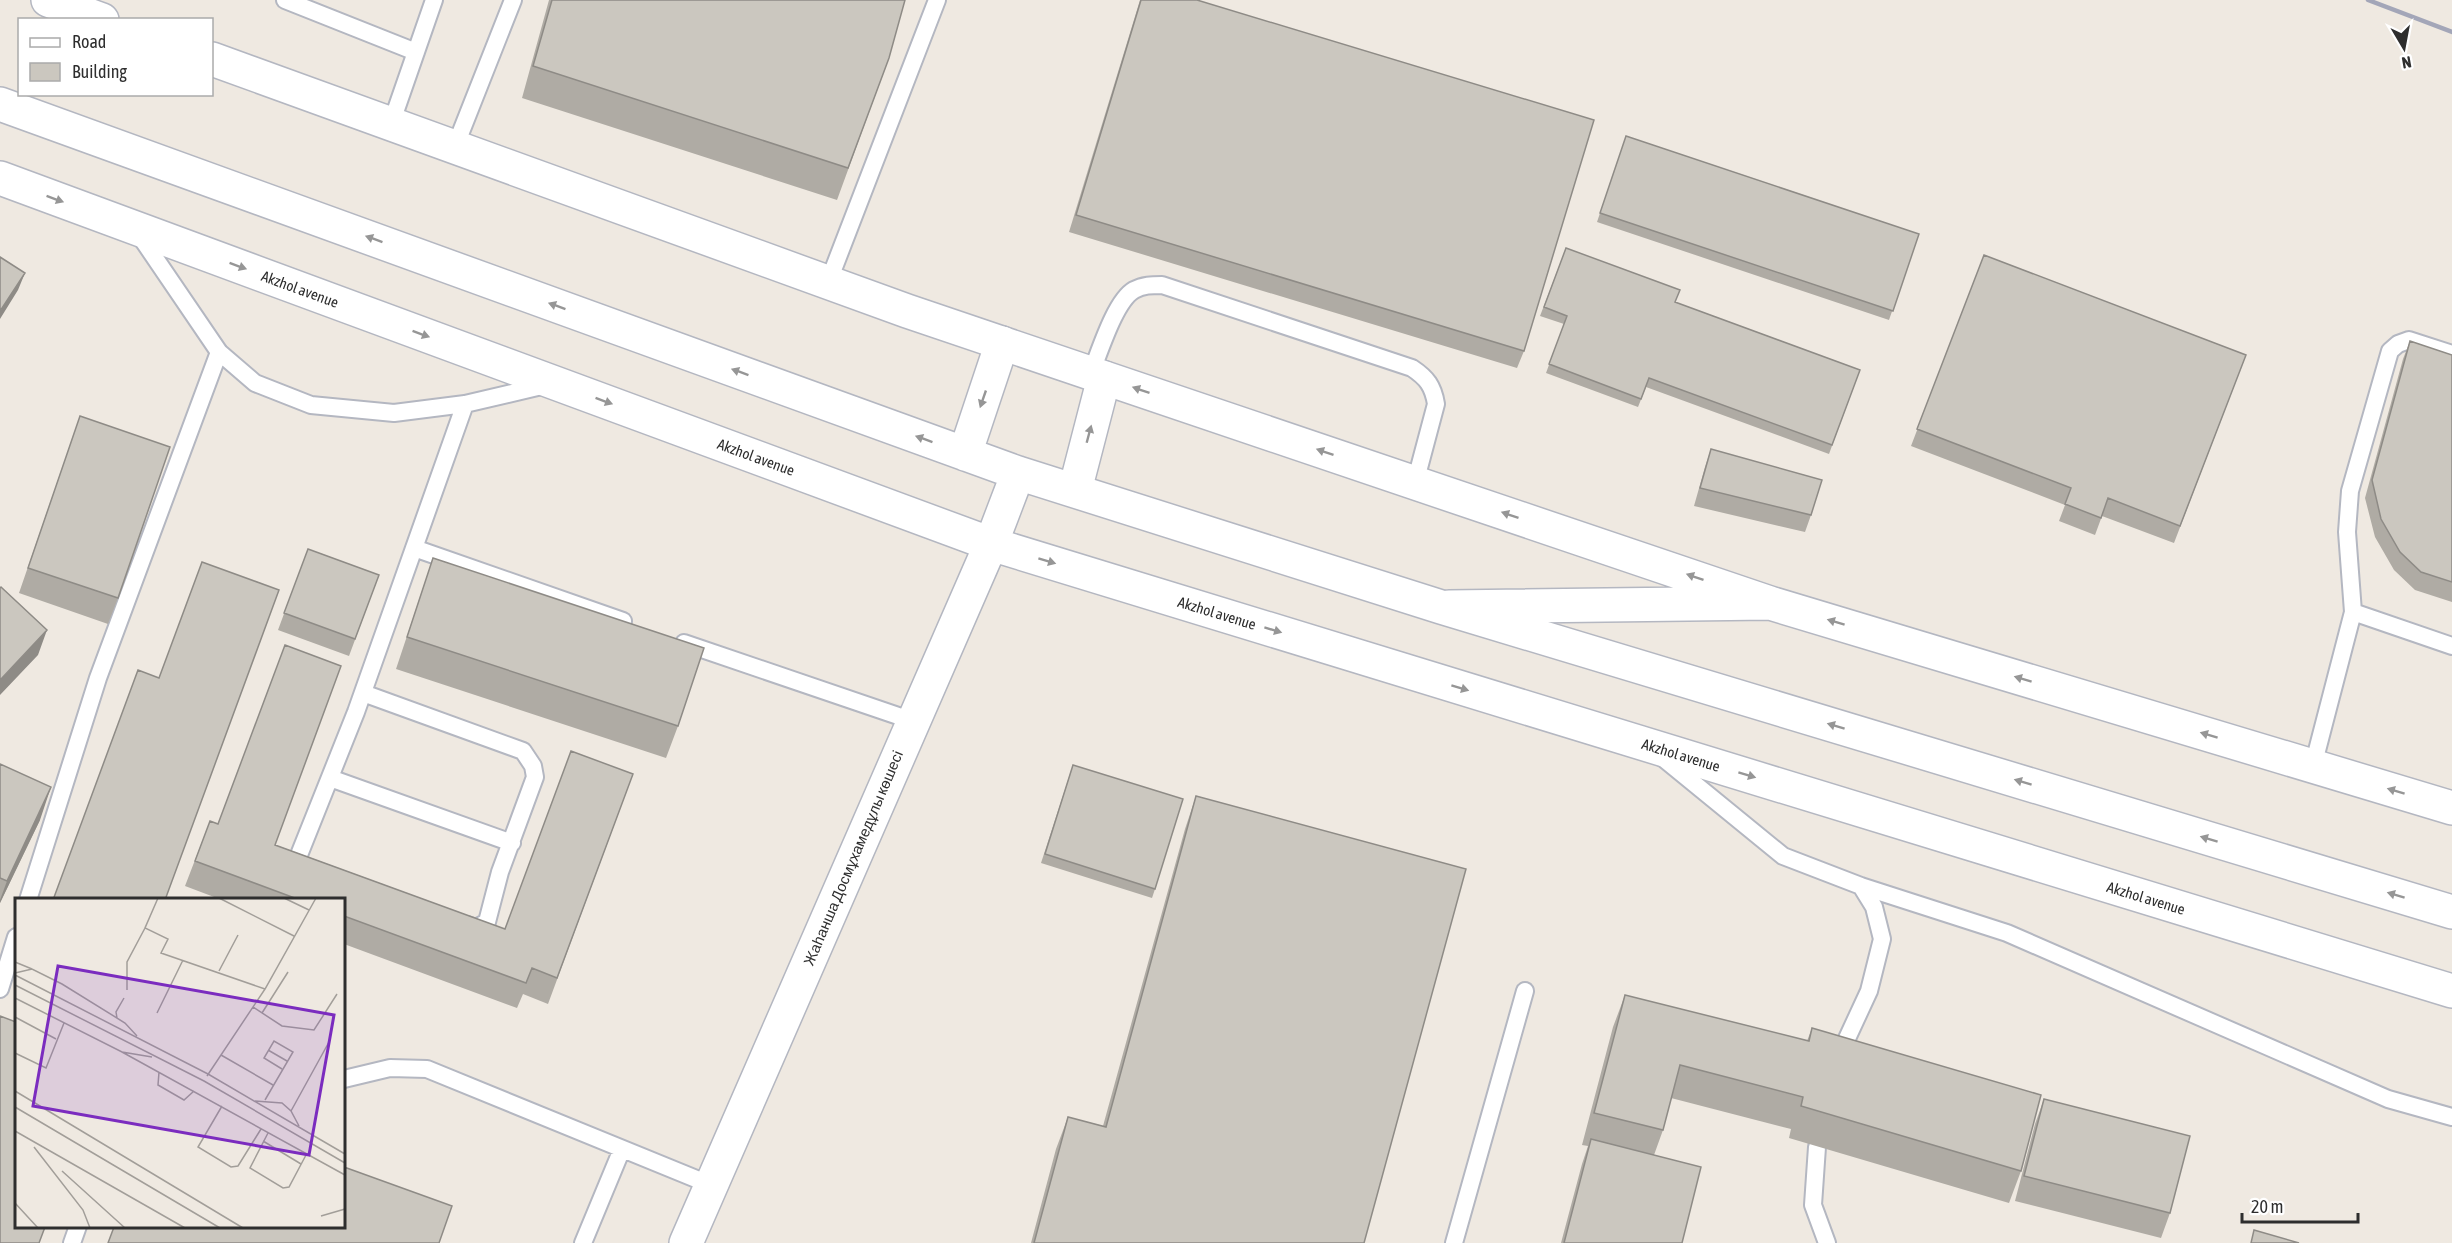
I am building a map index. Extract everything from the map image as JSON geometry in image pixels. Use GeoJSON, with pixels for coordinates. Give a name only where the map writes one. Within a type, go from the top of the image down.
{"type":"FeatureCollection","features":[{"type":"Feature","properties":{"kind":"main road"},"geometry":{"type":"LineString","coordinates":[[48,0],[97,18]]}},
{"type":"Feature","properties":{"kind":"main road"},"geometry":{"type":"LineString","coordinates":[[213,59],[828,283],[1770,603],[2452,808]]}},
{"type":"Feature","properties":{"kind":"main road"},"geometry":{"type":"LineString","coordinates":[[0,104],[1018,473],[1441,607],[2452,912]]}},
{"type":"Feature","properties":{"kind":"main road","name":"Akzhol avenue"},"geometry":{"type":"LineString","coordinates":[[0,178],[991,544],[2452,991]]}},
{"type":"Feature","properties":{"kind":"main road"},"geometry":{"type":"LineString","coordinates":[[965,454],[1002,343]]}},
{"type":"Feature","properties":{"kind":"main road"},"geometry":{"type":"LineString","coordinates":[[1074,490],[1097,375]]}},
{"type":"Feature","properties":{"kind":"main road","name":"Жаһанша Досмұхамедұлы көшесі"},"geometry":{"type":"LineString","coordinates":[[686,1243],[991,544],[1018,473]]}},
{"type":"Feature","properties":{"kind":"main road"},"geometry":{"type":"LineString","coordinates":[[1441,607],[1770,603]]}},
{"type":"Feature","properties":{"kind":"lane"},"geometry":{"type":"LineString","coordinates":[[285,0],[416,52]]}},
{"type":"Feature","properties":{"kind":"lane"},"geometry":{"type":"LineString","coordinates":[[391,124],[435,0]]}},
{"type":"Feature","properties":{"kind":"lane"},"geometry":{"type":"LineString","coordinates":[[455,147],[513,0]]}},
{"type":"Feature","properties":{"kind":"lane"},"geometry":{"type":"LineString","coordinates":[[828,283],[937,0]]}},
{"type":"Feature","properties":{"kind":"lane"},"geometry":{"type":"LineString","coordinates":[[134,228],[219,352],[255,383],[311,405],[394,413],[465,404],[555,383]]}},
{"type":"Feature","properties":{"kind":"lane"},"geometry":{"type":"LineString","coordinates":[[1097,375],[1122,299],[1145,285],[1162,285],[1412,368],[1426,377],[1434,391],[1436,404],[1415,483]]}},
{"type":"Feature","properties":{"kind":"lane"},"geometry":{"type":"LineString","coordinates":[[2313,766],[2353,612],[2347,532],[2350,491],[2390,351],[2398,344],[2409,340],[2452,354]]}},
{"type":"Feature","properties":{"kind":"lane"},"geometry":{"type":"LineString","coordinates":[[29,898],[98,678],[219,352]]}},
{"type":"Feature","properties":{"kind":"lane"},"geometry":{"type":"LineString","coordinates":[[324,875],[302,867],[297,860],[363,693],[465,404]]}},
{"type":"Feature","properties":{"kind":"lane"},"geometry":{"type":"LineString","coordinates":[[414,548],[638,627]]}},
{"type":"Feature","properties":{"kind":"lane"},"geometry":{"type":"LineString","coordinates":[[2353,612],[2452,646]]}},
{"type":"Feature","properties":{"kind":"lane"},"geometry":{"type":"LineString","coordinates":[[671,638],[913,721]]}},
{"type":"Feature","properties":{"kind":"lane"},"geometry":{"type":"LineString","coordinates":[[363,693],[523,751],[533,766],[535,777],[500,872],[487,922],[476,928],[454,921]]}},
{"type":"Feature","properties":{"kind":"lane"},"geometry":{"type":"LineString","coordinates":[[1646,745],[1783,856],[1861,886],[2007,933],[2388,1099],[2452,1116]]}},
{"type":"Feature","properties":{"kind":"lane"},"geometry":{"type":"LineString","coordinates":[[330,778],[512,843]]}},
{"type":"Feature","properties":{"kind":"lane"},"geometry":{"type":"LineString","coordinates":[[1832,1069],[1869,990],[1882,939],[1874,908],[1861,886]]}},
{"type":"Feature","properties":{"kind":"lane"},"geometry":{"type":"LineString","coordinates":[[0,989],[15,940]]}},
{"type":"Feature","properties":{"kind":"lane"},"geometry":{"type":"LineString","coordinates":[[1454,1243],[1525,991]]}},
{"type":"Feature","properties":{"kind":"lane"},"geometry":{"type":"LineString","coordinates":[[345,1079],[390,1068],[427,1069],[711,1185]]}},
{"type":"Feature","properties":{"kind":"lane"},"geometry":{"type":"LineString","coordinates":[[1817,1147],[1813,1205],[1827,1243]]}},
{"type":"Feature","properties":{"kind":"lane"},"geometry":{"type":"LineString","coordinates":[[583,1243],[622,1149]]}},
{"type":"Feature","properties":{"kind":"lane"},"geometry":{"type":"LineString","coordinates":[[72,1243],[78,1228]]}},
{"type":"Feature","properties":{"kind":"building"},"geometry":{"type":"Polygon","coordinates":[[[552,0],[905,0],[889,58],[848,168],[533,66],[552,0]]]}},
{"type":"Feature","properties":{"kind":"building"},"geometry":{"type":"Polygon","coordinates":[[[1141,0],[1197,0],[1594,120],[1524,351],[1076,215],[1141,0]]]}},
{"type":"Feature","properties":{"kind":"building"},"geometry":{"type":"Polygon","coordinates":[[[1626,136],[1919,234],[1893,311],[1600,213],[1626,136]]]}},
{"type":"Feature","properties":{"kind":"building"},"geometry":{"type":"Polygon","coordinates":[[[1566,248],[1680,290],[1675,302],[1860,370],[1832,445],[1649,378],[1641,399],[1549,364],[1567,316],[1544,307],[1566,248]]]}},
{"type":"Feature","properties":{"kind":"building"},"geometry":{"type":"Polygon","coordinates":[[[1984,255],[2246,355],[2180,526],[2108,498],[2101,518],[2065,504],[2071,488],[1917,429],[1984,255]]]}},
{"type":"Feature","properties":{"kind":"building"},"geometry":{"type":"Polygon","coordinates":[[[0,257],[25,273],[0,311],[0,257]]]}},
{"type":"Feature","properties":{"kind":"building"},"geometry":{"type":"Polygon","coordinates":[[[2410,341],[2452,355],[2452,582],[2421,572],[2400,552],[2381,519],[2372,480],[2410,341]]]}},
{"type":"Feature","properties":{"kind":"building"},"geometry":{"type":"Polygon","coordinates":[[[80,416],[170,447],[118,598],[28,568],[80,416]]]}},
{"type":"Feature","properties":{"kind":"building"},"geometry":{"type":"Polygon","coordinates":[[[1711,449],[1822,480],[1811,515],[1700,488],[1711,449]]]}},
{"type":"Feature","properties":{"kind":"building"},"geometry":{"type":"Polygon","coordinates":[[[308,549],[379,575],[355,639],[284,613],[308,549]]]}},
{"type":"Feature","properties":{"kind":"building"},"geometry":{"type":"Polygon","coordinates":[[[433,558],[704,648],[678,726],[407,637],[433,558]]]}},
{"type":"Feature","properties":{"kind":"building"},"geometry":{"type":"Polygon","coordinates":[[[202,562],[279,590],[166,898],[54,898],[138,670],[159,678],[202,562]]]}},
{"type":"Feature","properties":{"kind":"building"},"geometry":{"type":"Polygon","coordinates":[[[0,588],[47,630],[0,680],[0,588]]]}},
{"type":"Feature","properties":{"kind":"building"},"geometry":{"type":"Polygon","coordinates":[[[285,645],[341,666],[275,845],[505,929],[571,751],[633,774],[557,978],[532,968],[526,983],[345,916],[345,898],[295,898],[195,861],[210,821],[218,824],[285,645]]]}},
{"type":"Feature","properties":{"kind":"building"},"geometry":{"type":"Polygon","coordinates":[[[0,764],[51,787],[7,881],[0,878],[0,764]]]}},
{"type":"Feature","properties":{"kind":"building"},"geometry":{"type":"Polygon","coordinates":[[[1073,765],[1183,799],[1155,889],[1045,854],[1073,765]]]}},
{"type":"Feature","properties":{"kind":"building"},"geometry":{"type":"Polygon","coordinates":[[[1196,796],[1466,869],[1364,1243],[1034,1243],[1068,1117],[1106,1127],[1196,796]]]}},
{"type":"Feature","properties":{"kind":"building"},"geometry":{"type":"Polygon","coordinates":[[[1625,995],[1809,1041],[1812,1028],[2041,1095],[2021,1171],[1801,1106],[1803,1097],[1680,1065],[1663,1130],[1594,1113],[1625,995]]]}},
{"type":"Feature","properties":{"kind":"building"},"geometry":{"type":"Polygon","coordinates":[[[0,1016],[15,1022],[15,1228],[45,1228],[39,1243],[0,1243],[0,1016]]]}},
{"type":"Feature","properties":{"kind":"building"},"geometry":{"type":"Polygon","coordinates":[[[2044,1099],[2190,1136],[2170,1213],[2024,1176],[2044,1099]]]}},
{"type":"Feature","properties":{"kind":"building"},"geometry":{"type":"Polygon","coordinates":[[[1591,1139],[1701,1167],[1682,1243],[1564,1243],[1591,1139]]]}},
{"type":"Feature","properties":{"kind":"building"},"geometry":{"type":"Polygon","coordinates":[[[345,1167],[452,1206],[439,1243],[108,1243],[114,1228],[345,1228],[345,1167]]]}},
{"type":"Feature","properties":{"kind":"building"},"geometry":{"type":"Polygon","coordinates":[[[2254,1230],[2299,1243],[2251,1243],[2254,1230]]]}},
{"type":"Feature","properties":{"kind":"railway"},"geometry":{"type":"LineString","coordinates":[[2368,0],[2452,32]]}}]}
